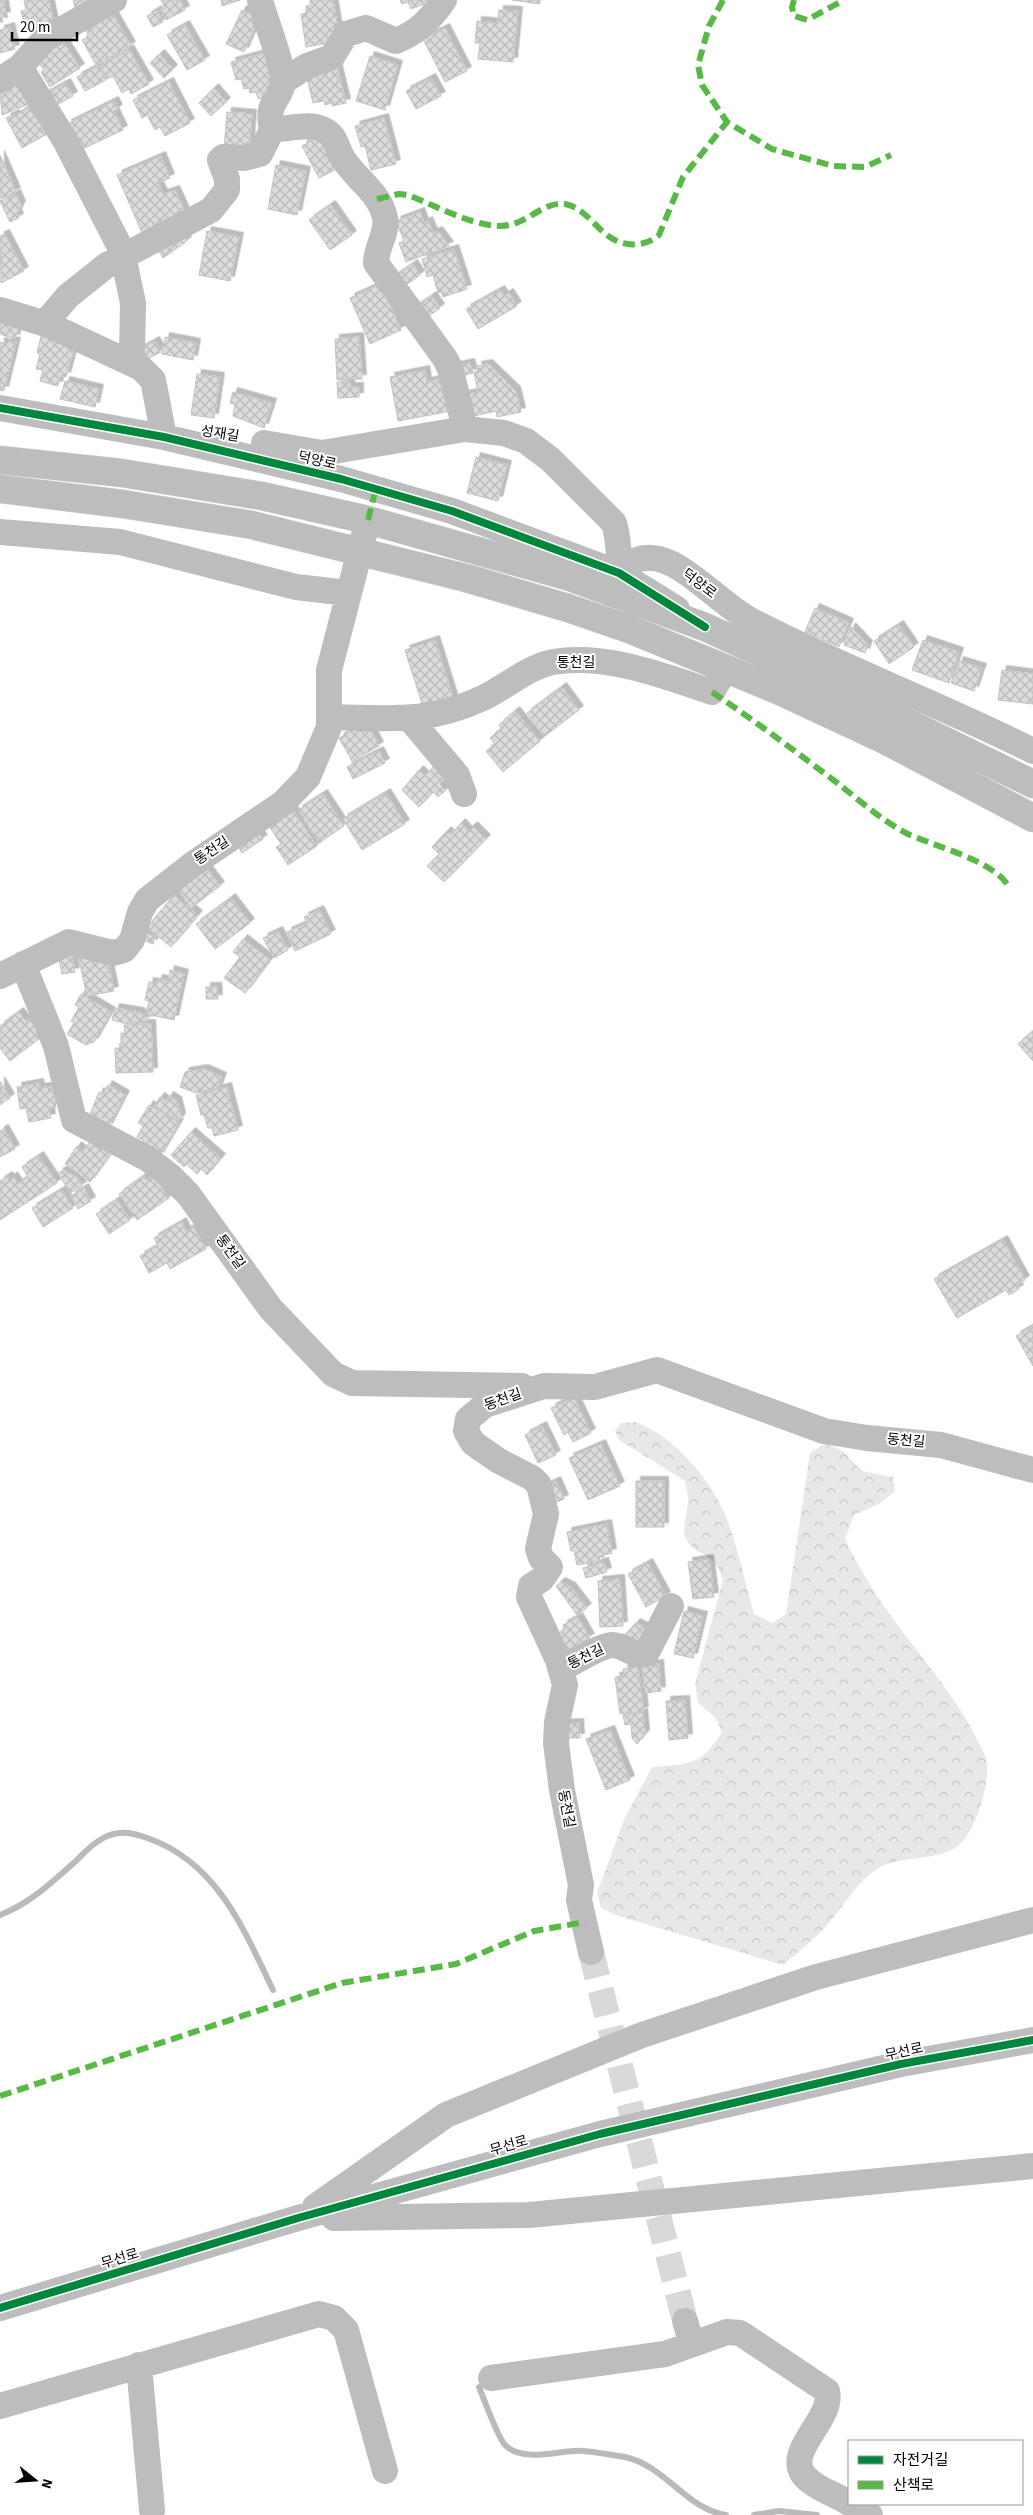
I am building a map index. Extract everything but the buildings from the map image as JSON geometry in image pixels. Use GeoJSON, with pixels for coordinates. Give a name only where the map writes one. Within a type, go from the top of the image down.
{"type":"FeatureCollection","features":[{"type":"Feature","properties":{"kind":"main road","name":"덕양로"},"geometry":{"type":"LineString","coordinates":[[0,460],[141,476],[262,496],[368,520],[570,577],[616,582],[705,627],[818,679],[1033,784]]}},
{"type":"Feature","properties":{"kind":"main road"},"geometry":{"type":"LineString","coordinates":[[0,490],[123,504],[252,525],[359,550],[568,608],[629,629],[726,668],[883,739],[1033,818]]}},
{"type":"Feature","properties":{"kind":"street"},"geometry":{"type":"LineString","coordinates":[[114,0],[45,39],[10,73],[66,142],[124,256],[133,303],[132,354],[141,368],[154,380],[164,437]]}},
{"type":"Feature","properties":{"kind":"street"},"geometry":{"type":"LineString","coordinates":[[44,324],[58,306],[87,280],[124,256],[211,210],[227,190],[227,179],[220,160],[223,157],[244,158],[260,154],[273,128],[270,110],[281,91],[284,81],[260,0]]}},
{"type":"Feature","properties":{"kind":"street"},"geometry":{"type":"LineString","coordinates":[[284,81],[307,66],[332,57],[346,34],[366,28],[396,41],[412,34],[427,23],[444,0]]}},
{"type":"Feature","properties":{"kind":"street"},"geometry":{"type":"LineString","coordinates":[[273,128],[311,127],[321,128],[329,132],[341,156],[377,199],[385,218],[386,226],[377,250],[376,263],[446,360],[451,371],[465,429]]}},
{"type":"Feature","properties":{"kind":"street"},"geometry":{"type":"LineString","coordinates":[[0,310],[44,324],[141,368]]}},
{"type":"Feature","properties":{"kind":"street","name":"덕양로"},"geometry":{"type":"LineString","coordinates":[[0,408],[164,437],[341,479],[452,511],[616,582],[628,564],[641,558],[667,562],[750,620],[851,668],[976,722],[1033,751]]}},
{"type":"Feature","properties":{"kind":"street","name":"성재길"},"geometry":{"type":"LineString","coordinates":[[164,437],[186,431],[204,430],[322,454],[465,429],[493,430],[516,437],[550,459],[607,514],[614,524],[616,532],[616,582]]}},
{"type":"Feature","properties":{"kind":"street","name":"통천길"},"geometry":{"type":"LineString","coordinates":[[0,976],[69,942],[113,953],[124,950],[132,940],[143,905],[152,895],[192,864],[283,803],[302,784],[312,769],[329,726],[327,690],[329,670],[368,520]]}},
{"type":"Feature","properties":{"kind":"street"},"geometry":{"type":"LineString","coordinates":[[0,532],[120,542],[296,587],[348,594]]}},
{"type":"Feature","properties":{"kind":"street","name":"통천길"},"geometry":{"type":"LineString","coordinates":[[330,717],[409,718],[439,714],[483,698],[539,667],[551,663],[580,661],[608,664],[651,673],[712,692],[726,668]]}},
{"type":"Feature","properties":{"kind":"street"},"geometry":{"type":"LineString","coordinates":[[409,718],[457,775],[464,794]]}},
{"type":"Feature","properties":{"kind":"street","name":"통천길"},"geometry":{"type":"LineString","coordinates":[[23,964],[56,1046],[74,1120],[148,1159],[188,1194],[271,1309],[334,1374],[352,1383],[544,1386]]}},
{"type":"Feature","properties":{"kind":"street","name":"동천길"},"geometry":{"type":"LineString","coordinates":[[591,1952],[579,1900],[581,1885],[562,1790],[556,1743],[557,1722],[565,1690],[561,1669],[529,1597],[531,1586],[549,1572],[550,1567],[541,1558],[538,1549],[546,1514],[540,1485],[532,1478],[499,1461],[474,1443],[466,1431],[468,1419],[485,1406],[544,1386],[595,1387],[658,1370],[824,1431],[867,1438],[941,1445],[1033,1470]]}},
{"type":"Feature","properties":{"kind":"street","name":"통천길"},"geometry":{"type":"LineString","coordinates":[[561,1669],[607,1646],[620,1646],[638,1654],[646,1654],[671,1606]]}},
{"type":"Feature","properties":{"kind":"street"},"geometry":{"type":"LineString","coordinates":[[298,2218],[446,2116],[633,2039],[816,1977],[1033,1920]]}},
{"type":"Feature","properties":{"kind":"street","name":"무선로"},"geometry":{"type":"LineString","coordinates":[[0,2308],[298,2218],[600,2134],[902,2064],[1033,2040]]}},
{"type":"Feature","properties":{"kind":"street"},"geometry":{"type":"LineString","coordinates":[[298,2218],[529,2216],[1033,2166]]}},
{"type":"Feature","properties":{"kind":"street"},"geometry":{"type":"LineString","coordinates":[[0,2406],[313,2314],[334,2318],[346,2330],[386,2471]]}},
{"type":"Feature","properties":{"kind":"street"},"geometry":{"type":"LineString","coordinates":[[491,2378],[665,2354],[689,2332],[740,2333],[827,2391],[828,2404],[802,2448],[800,2466],[812,2483],[848,2502]]}},
{"type":"Feature","properties":{"kind":"street"},"geometry":{"type":"LineString","coordinates":[[139,2365],[152,2510]]}},
{"type":"Feature","properties":{"kind":"street"},"geometry":{"type":"LineString","coordinates":[[853,2505],[870,2515]]}},
{"type":"Feature","properties":{"kind":"green space"},"geometry":{"type":"Polygon","coordinates":[[[636,1422],[661,1435],[672,1444],[693,1465],[711,1488],[729,1526],[754,1614],[772,1623],[786,1614],[810,1453],[826,1443],[844,1452],[862,1471],[893,1477],[895,1491],[879,1504],[854,1515],[845,1539],[880,1600],[962,1712],[987,1760],[986,1782],[981,1805],[972,1827],[961,1843],[943,1853],[898,1861],[878,1868],[857,1887],[823,1930],[783,1965],[615,1915],[601,1908],[597,1893],[624,1820],[652,1767],[685,1764],[693,1761],[707,1751],[722,1732],[715,1717],[698,1703],[695,1684],[723,1580],[715,1563],[690,1545],[686,1539],[684,1526],[688,1500],[685,1481],[619,1440],[615,1431],[621,1423],[636,1422]]]}},
{"type":"Feature","properties":{"kind":"waterway"},"geometry":{"type":"LineString","coordinates":[[0,1915],[22,1904],[41,1891],[100,1840],[118,1833],[137,1835],[174,1850],[194,1865],[211,1882],[239,1922],[273,1990]]}},
{"type":"Feature","properties":{"kind":"waterway"},"geometry":{"type":"LineString","coordinates":[[479,2387],[502,2441],[513,2451],[532,2455],[583,2451],[625,2457],[652,2469],[699,2505],[726,2515]]}},
{"type":"Feature","properties":{"kind":"waterway"},"geometry":{"type":"LineString","coordinates":[[754,2515],[779,2511],[817,2515]]}},
{"type":"Feature","properties":{"kind":"tunnel"},"geometry":{"type":"LineString","coordinates":[[591,1952],[685,2321]]}},
{"type":"Feature","properties":{"kind":"marked path"},"geometry":{"type":"LineString","coordinates":[[723,0],[709,26],[698,65],[702,85],[727,122],[772,149],[833,166],[865,167],[891,155]]}},
{"type":"Feature","properties":{"kind":"marked path"},"geometry":{"type":"LineString","coordinates":[[794,0],[792,7],[794,16],[807,20],[844,0]]}},
{"type":"Feature","properties":{"kind":"marked path"},"geometry":{"type":"LineString","coordinates":[[377,199],[399,194],[408,195],[471,221],[497,226],[516,223],[550,206],[565,204],[583,213],[606,235],[626,244],[642,244],[659,235],[683,177],[727,122]]}},
{"type":"Feature","properties":{"kind":"marked path"},"geometry":{"type":"LineString","coordinates":[[368,520],[376,488]]}},
{"type":"Feature","properties":{"kind":"marked path"},"geometry":{"type":"LineString","coordinates":[[712,692],[888,822],[906,833],[963,855],[991,869],[1009,887]]}},
{"type":"Feature","properties":{"kind":"marked path"},"geometry":{"type":"LineString","coordinates":[[0,2096],[342,1983],[456,1964],[534,1931],[585,1922]]}},
{"type":"Feature","properties":{"kind":"cycle path"},"geometry":{"type":"LineString","coordinates":[[0,408],[164,437],[341,479],[452,511],[619,573],[705,627]]}},
{"type":"Feature","properties":{"kind":"cycle path"},"geometry":{"type":"LineString","coordinates":[[0,2308],[298,2218],[600,2134],[901,2064],[1033,2040]]}}]}
